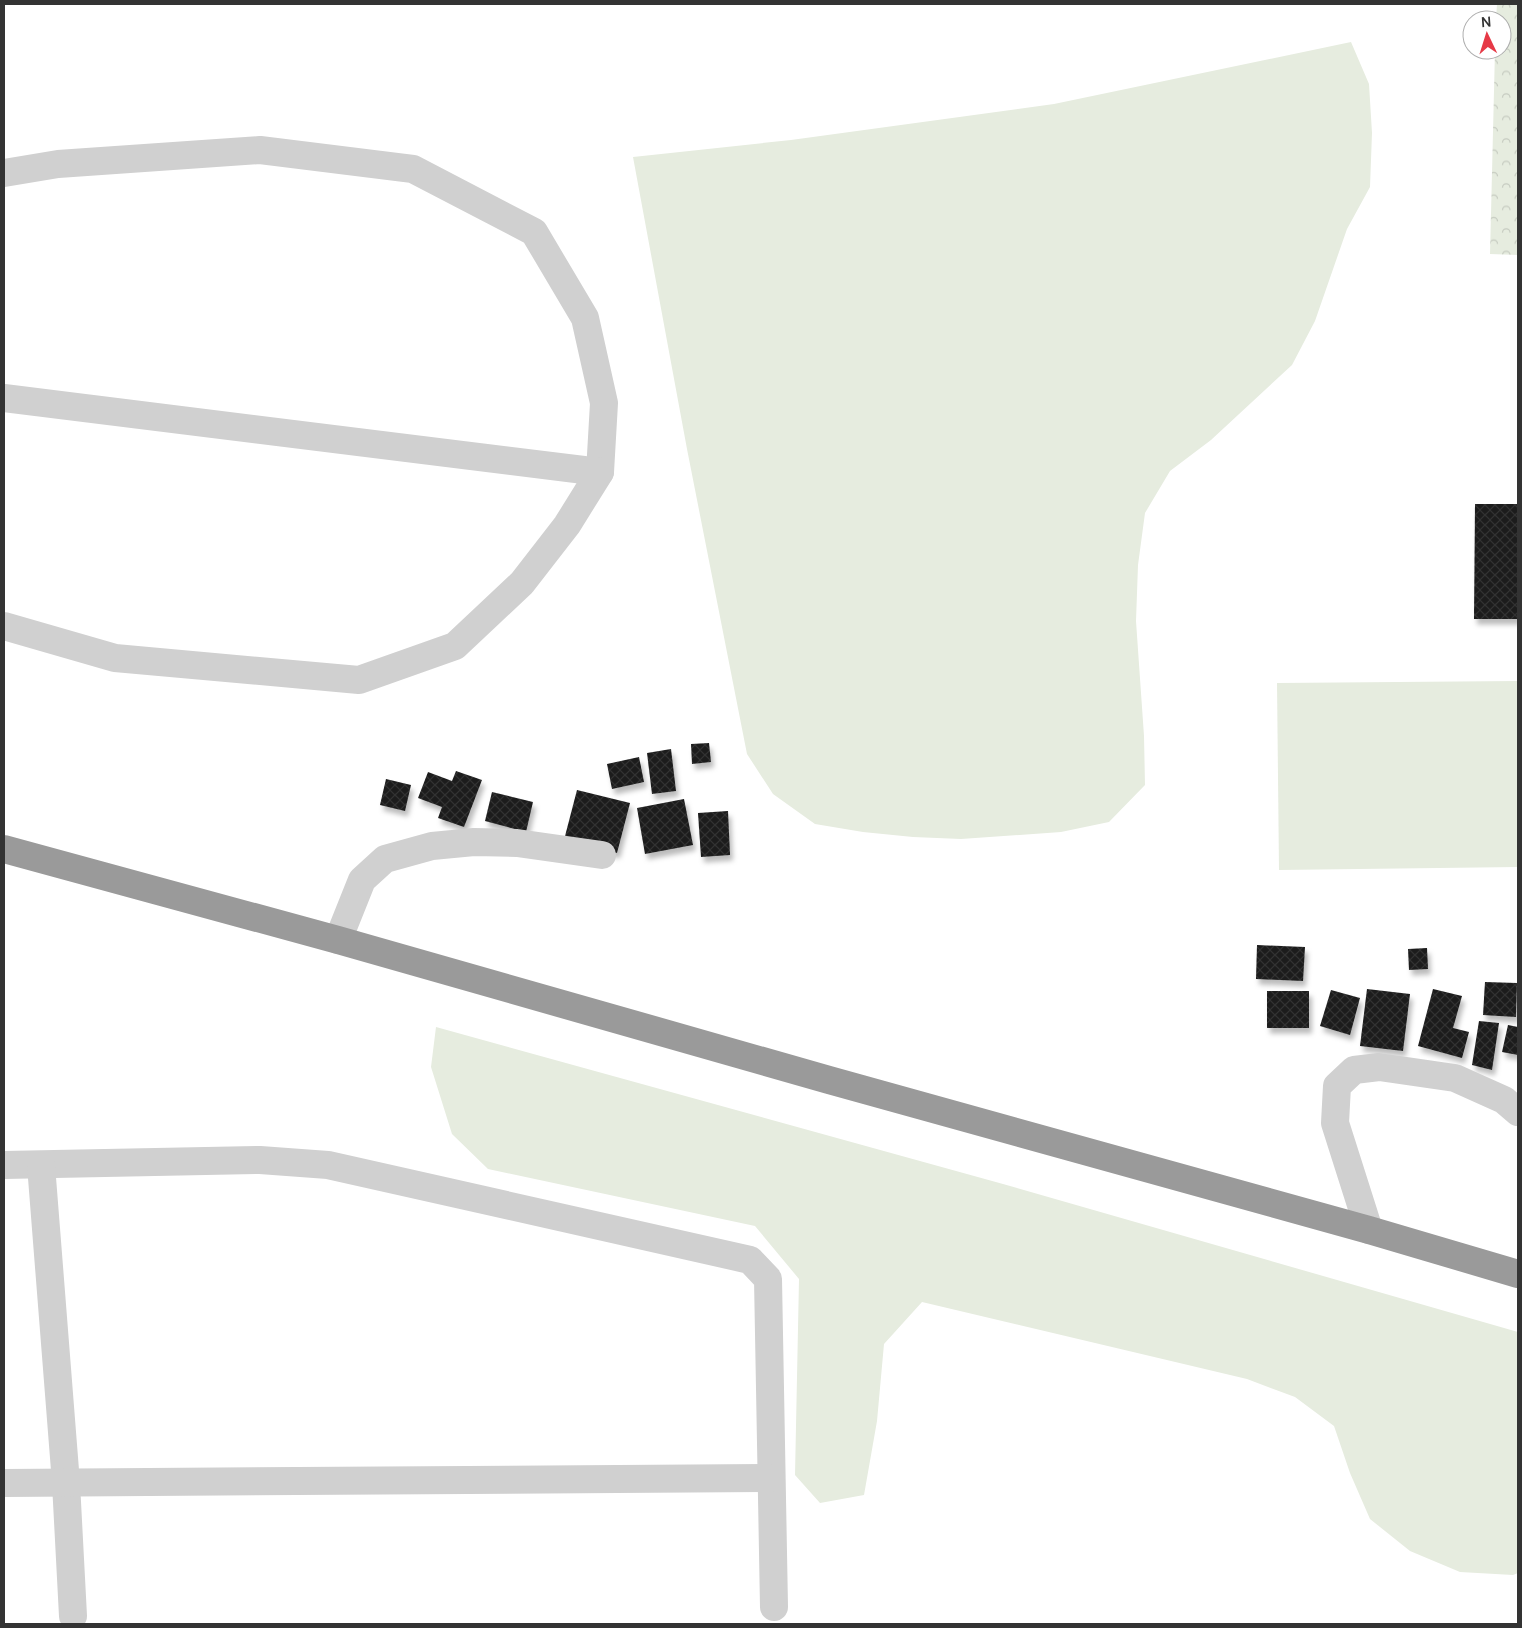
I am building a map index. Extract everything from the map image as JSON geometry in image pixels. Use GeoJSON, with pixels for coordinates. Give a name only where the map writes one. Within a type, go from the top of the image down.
{"type":"FeatureCollection","features":[{"type":"Feature","properties":{"kind":"highway"},"geometry":{"type":"LineString","coordinates":[[4,850],[338,940],[829,1080],[1369,1230],[1518,1274]]}},
{"type":"Feature","properties":{"kind":"street"},"geometry":{"type":"LineString","coordinates":[[4,173],[58,164],[260,150],[413,169],[534,232],[585,318],[604,403],[600,472],[567,524],[522,583],[455,646],[359,680],[115,658],[4,626]]}},
{"type":"Feature","properties":{"kind":"street"},"geometry":{"type":"LineString","coordinates":[[4,398],[600,472]]}},
{"type":"Feature","properties":{"kind":"street"},"geometry":{"type":"LineString","coordinates":[[338,940],[362,880],[385,859],[432,846],[474,842],[517,843],[602,855]]}},
{"type":"Feature","properties":{"kind":"street"},"geometry":{"type":"LineString","coordinates":[[1369,1230],[1335,1123],[1337,1086],[1354,1070],[1379,1067],[1455,1078],[1504,1100],[1518,1112]]}},
{"type":"Feature","properties":{"kind":"street"},"geometry":{"type":"LineString","coordinates":[[4,1164],[42,1165],[260,1160],[328,1165],[750,1260],[768,1279],[774,1607]]}},
{"type":"Feature","properties":{"kind":"street"},"geometry":{"type":"LineString","coordinates":[[42,1165],[66,1483],[73,1616]]}},
{"type":"Feature","properties":{"kind":"street"},"geometry":{"type":"LineString","coordinates":[[4,1483],[772,1478]]}},
{"type":"Feature","properties":{"kind":"green space"},"geometry":{"type":"Polygon","coordinates":[[[1497,4],[1518,4],[1518,255],[1490,254],[1495,60],[1512,60],[1512,10],[1497,10],[1497,4]]]}},
{"type":"Feature","properties":{"kind":"green space"},"geometry":{"type":"Polygon","coordinates":[[[1351,42],[1369,84],[1372,133],[1370,187],[1347,229],[1315,321],[1292,365],[1211,440],[1170,471],[1145,513],[1138,565],[1136,621],[1144,736],[1145,785],[1109,822],[1061,832],[961,839],[863,832],[815,824],[773,794],[747,754],[687,449],[633,157],[791,140],[1054,104],[1351,42]]]}},
{"type":"Feature","properties":{"kind":"green space"},"geometry":{"type":"Polygon","coordinates":[[[1518,681],[1518,867],[1279,870],[1277,683],[1518,681]]]}},
{"type":"Feature","properties":{"kind":"green space"},"geometry":{"type":"Polygon","coordinates":[[[436,1027],[1003,1184],[1518,1332],[1518,1573],[1513,1575],[1460,1572],[1410,1551],[1370,1519],[1350,1473],[1334,1426],[1295,1397],[1247,1379],[922,1302],[884,1344],[877,1421],[864,1495],[820,1503],[795,1475],[799,1279],[755,1226],[488,1169],[452,1134],[431,1067],[436,1027]]]}},
{"type":"Feature","properties":{"kind":"building"},"geometry":{"type":"Polygon","coordinates":[[[1475,504],[1518,504],[1518,619],[1474,619],[1475,504]]]}},
{"type":"Feature","properties":{"kind":"building"},"geometry":{"type":"Polygon","coordinates":[[[709,743],[711,762],[692,764],[691,744],[709,743]]]}},
{"type":"Feature","properties":{"kind":"building"},"geometry":{"type":"Polygon","coordinates":[[[671,749],[676,791],[652,794],[647,753],[671,749]]]}},
{"type":"Feature","properties":{"kind":"building"},"geometry":{"type":"Polygon","coordinates":[[[639,757],[644,782],[612,789],[607,764],[639,757]]]}},
{"type":"Feature","properties":{"kind":"building"},"geometry":{"type":"Polygon","coordinates":[[[456,771],[482,780],[464,827],[438,818],[442,807],[418,798],[428,772],[452,781],[456,771]]]}},
{"type":"Feature","properties":{"kind":"building"},"geometry":{"type":"Polygon","coordinates":[[[386,779],[411,785],[405,811],[380,805],[386,779]]]}},
{"type":"Feature","properties":{"kind":"building"},"geometry":{"type":"Polygon","coordinates":[[[577,790],[630,803],[617,853],[564,840],[577,790]]]}},
{"type":"Feature","properties":{"kind":"building"},"geometry":{"type":"Polygon","coordinates":[[[492,792],[533,802],[526,832],[485,821],[492,792]]]}},
{"type":"Feature","properties":{"kind":"building"},"geometry":{"type":"Polygon","coordinates":[[[684,799],[693,845],[645,854],[637,808],[684,799]]]}},
{"type":"Feature","properties":{"kind":"building"},"geometry":{"type":"Polygon","coordinates":[[[728,811],[730,855],[701,857],[698,813],[728,811]]]}},
{"type":"Feature","properties":{"kind":"building"},"geometry":{"type":"Polygon","coordinates":[[[1257,945],[1305,947],[1303,981],[1256,979],[1257,945]]]}},
{"type":"Feature","properties":{"kind":"building"},"geometry":{"type":"Polygon","coordinates":[[[1427,948],[1428,969],[1409,970],[1408,949],[1427,948]]]}},
{"type":"Feature","properties":{"kind":"building"},"geometry":{"type":"Polygon","coordinates":[[[1485,982],[1517,983],[1516,1017],[1483,1015],[1485,982]]]}},
{"type":"Feature","properties":{"kind":"building"},"geometry":{"type":"Polygon","coordinates":[[[1367,989],[1410,994],[1403,1051],[1360,1046],[1367,989]]]}},
{"type":"Feature","properties":{"kind":"building"},"geometry":{"type":"Polygon","coordinates":[[[1433,989],[1462,996],[1453,1028],[1469,1032],[1462,1058],[1418,1046],[1433,989]]]}},
{"type":"Feature","properties":{"kind":"building"},"geometry":{"type":"Polygon","coordinates":[[[1331,990],[1360,998],[1350,1035],[1320,1026],[1331,990]]]}},
{"type":"Feature","properties":{"kind":"building"},"geometry":{"type":"Polygon","coordinates":[[[1267,991],[1309,991],[1309,1028],[1267,1028],[1267,991]]]}},
{"type":"Feature","properties":{"kind":"building"},"geometry":{"type":"Polygon","coordinates":[[[1479,1021],[1499,1023],[1492,1070],[1472,1065],[1479,1021]]]}},
{"type":"Feature","properties":{"kind":"building"},"geometry":{"type":"Polygon","coordinates":[[[1508,1025],[1518,1027],[1518,1055],[1502,1052],[1508,1025]]]}}]}
